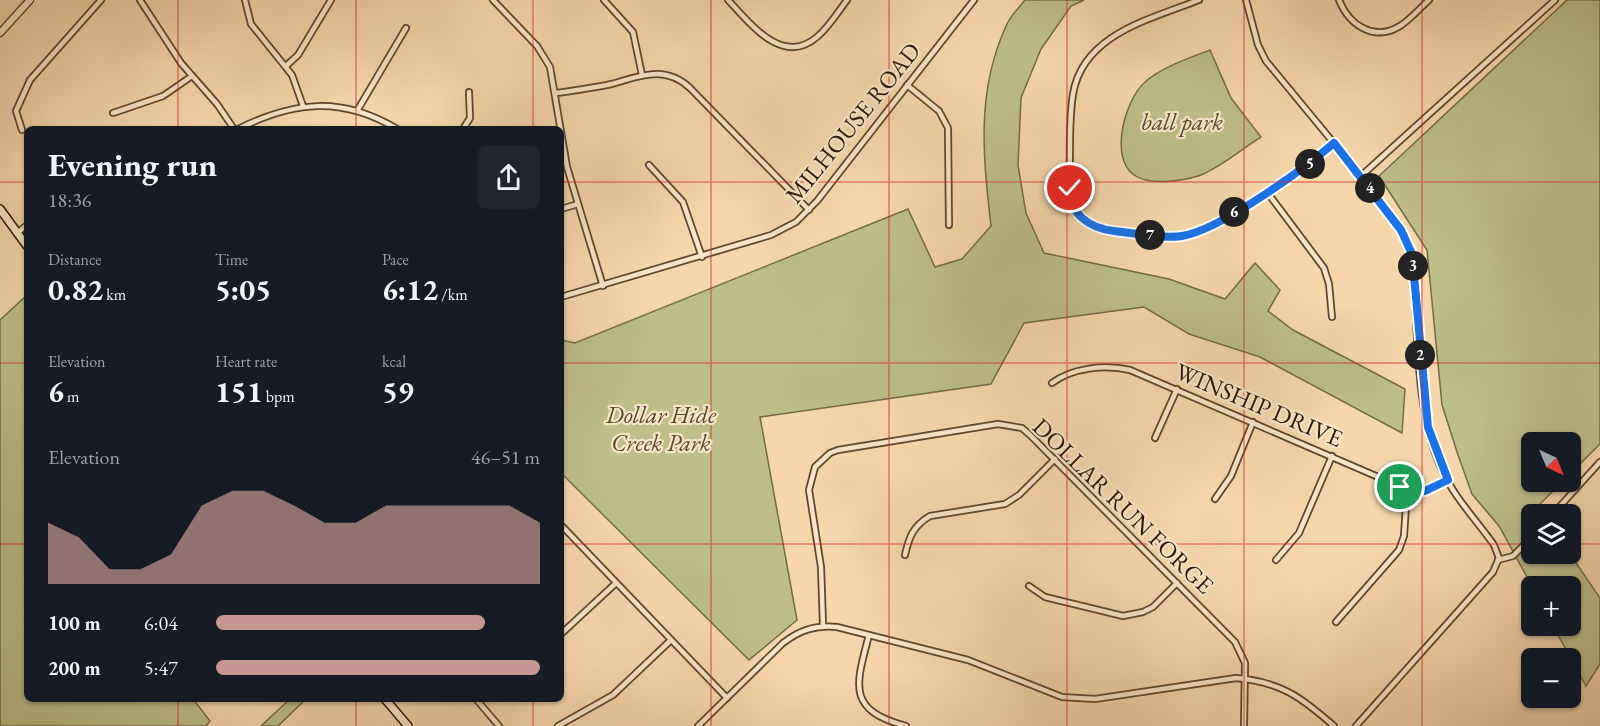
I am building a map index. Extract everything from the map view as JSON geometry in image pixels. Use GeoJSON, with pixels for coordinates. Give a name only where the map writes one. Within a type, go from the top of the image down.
{"type":"FeatureCollection","features":[{"type":"Feature","properties":{"kind":"main road"},"geometry":{"type":"LineString","coordinates":[[0,209],[24,242]]}},
{"type":"Feature","properties":{"kind":"main road"},"geometry":{"type":"LineString","coordinates":[[388,702],[408,726]]}},
{"type":"Feature","properties":{"kind":"street"},"geometry":{"type":"LineString","coordinates":[[0,33],[30,0]]}},
{"type":"Feature","properties":{"kind":"street"},"geometry":{"type":"LineString","coordinates":[[22,130],[16,111],[30,80],[101,0]]}},
{"type":"Feature","properties":{"kind":"street"},"geometry":{"type":"LineString","coordinates":[[140,0],[192,76],[234,126]]}},
{"type":"Feature","properties":{"kind":"street"},"geometry":{"type":"LineString","coordinates":[[245,0],[252,26],[297,82],[303,106]]}},
{"type":"Feature","properties":{"kind":"street"},"geometry":{"type":"LineString","coordinates":[[286,66],[298,54],[331,0]]}},
{"type":"Feature","properties":{"kind":"street"},"geometry":{"type":"LineString","coordinates":[[493,0],[541,51],[551,70],[561,126]]}},
{"type":"Feature","properties":{"kind":"street"},"geometry":{"type":"LineString","coordinates":[[604,0],[633,32],[642,75]]}},
{"type":"Feature","properties":{"kind":"street"},"geometry":{"type":"LineString","coordinates":[[730,1],[763,36],[774,43],[796,46],[818,36],[847,0]]}},
{"type":"Feature","properties":{"kind":"street","name":"MILHOUSE ROAD"},"geometry":{"type":"LineString","coordinates":[[564,296],[702,257],[778,232],[809,210],[975,0]]}},
{"type":"Feature","properties":{"kind":"street"},"geometry":{"type":"LineString","coordinates":[[1199,0],[1113,35],[1094,51],[1082,67],[1072,101],[1070,190],[1074,207],[1083,219],[1102,229],[1181,236],[1206,229],[1308,166],[1334,143]]}},
{"type":"Feature","properties":{"kind":"street"},"geometry":{"type":"LineString","coordinates":[[1246,0],[1258,45],[1266,61],[1361,176],[1401,230],[1409,246],[1428,427],[1448,480],[1494,545],[1498,560],[1493,572],[1356,726]]}},
{"type":"Feature","properties":{"kind":"street"},"geometry":{"type":"LineString","coordinates":[[1339,0],[1349,18],[1366,30],[1381,32],[1395,29],[1429,0]]}},
{"type":"Feature","properties":{"kind":"street"},"geometry":{"type":"LineString","coordinates":[[1361,176],[1555,0]]}},
{"type":"Feature","properties":{"kind":"street"},"geometry":{"type":"LineString","coordinates":[[357,111],[406,28]]}},
{"type":"Feature","properties":{"kind":"street"},"geometry":{"type":"LineString","coordinates":[[556,93],[607,85],[642,75],[668,75],[688,86],[809,210]]}},
{"type":"Feature","properties":{"kind":"street"},"geometry":{"type":"LineString","coordinates":[[113,113],[163,96],[192,76]]}},
{"type":"Feature","properties":{"kind":"street"},"geometry":{"type":"LineString","coordinates":[[908,86],[939,111],[948,128],[949,225]]}},
{"type":"Feature","properties":{"kind":"street"},"geometry":{"type":"LineString","coordinates":[[465,126],[470,118],[469,92]]}},
{"type":"Feature","properties":{"kind":"street"},"geometry":{"type":"LineString","coordinates":[[243,126],[274,112],[303,106],[327,106],[357,111],[390,126]]}},
{"type":"Feature","properties":{"kind":"street"},"geometry":{"type":"LineString","coordinates":[[564,147],[567,167],[603,286]]}},
{"type":"Feature","properties":{"kind":"street"},"geometry":{"type":"LineString","coordinates":[[649,165],[683,202],[702,257]]}},
{"type":"Feature","properties":{"kind":"street"},"geometry":{"type":"LineString","coordinates":[[1267,192],[1325,270],[1329,284],[1332,317]]}},
{"type":"Feature","properties":{"kind":"street"},"geometry":{"type":"LineString","coordinates":[[564,207],[578,204]]}},
{"type":"Feature","properties":{"kind":"street"},"geometry":{"type":"LineString","coordinates":[[17,232],[24,227]]}},
{"type":"Feature","properties":{"kind":"street","name":"WINSHIP DRIVE"},"geometry":{"type":"LineString","coordinates":[[1052,383],[1065,374],[1116,367],[1132,370],[1407,490]]}},
{"type":"Feature","properties":{"kind":"street"},"geometry":{"type":"LineString","coordinates":[[1155,438],[1177,389]]}},
{"type":"Feature","properties":{"kind":"street"},"geometry":{"type":"LineString","coordinates":[[1215,499],[1231,476],[1254,422]]}},
{"type":"Feature","properties":{"kind":"street","name":"DOLLAR RUN FORGE"},"geometry":{"type":"LineString","coordinates":[[823,626],[821,567],[809,490],[815,467],[830,453],[998,424],[1022,428],[1235,642],[1245,663],[1244,726]]}},
{"type":"Feature","properties":{"kind":"street"},"geometry":{"type":"LineString","coordinates":[[1276,560],[1299,533],[1332,456]]}},
{"type":"Feature","properties":{"kind":"street"},"geometry":{"type":"LineString","coordinates":[[905,555],[909,537],[920,522],[930,516],[1005,504],[1019,495],[1055,459]]}},
{"type":"Feature","properties":{"kind":"street"},"geometry":{"type":"LineString","coordinates":[[1562,504],[1600,462]]}},
{"type":"Feature","properties":{"kind":"street"},"geometry":{"type":"LineString","coordinates":[[1336,622],[1399,550],[1404,537],[1407,490],[1430,490],[1448,480]]}},
{"type":"Feature","properties":{"kind":"street"},"geometry":{"type":"LineString","coordinates":[[564,528],[727,698]]}},
{"type":"Feature","properties":{"kind":"street"},"geometry":{"type":"LineString","coordinates":[[1498,560],[1513,556],[1521,548]]}},
{"type":"Feature","properties":{"kind":"street"},"geometry":{"type":"LineString","coordinates":[[564,631],[616,583]]}},
{"type":"Feature","properties":{"kind":"street"},"geometry":{"type":"LineString","coordinates":[[1029,586],[1045,597],[1123,616],[1143,612],[1153,607],[1177,583]]}},
{"type":"Feature","properties":{"kind":"street"},"geometry":{"type":"LineString","coordinates":[[698,726],[790,637],[803,630],[823,626],[968,660],[1042,691],[1080,699],[1245,679],[1275,685],[1299,696],[1334,726]]}},
{"type":"Feature","properties":{"kind":"street"},"geometry":{"type":"LineString","coordinates":[[869,635],[859,674],[860,693],[872,713],[883,720],[906,726]]}},
{"type":"Feature","properties":{"kind":"street"},"geometry":{"type":"LineString","coordinates":[[558,726],[613,695],[671,640]]}},
{"type":"Feature","properties":{"kind":"street"},"geometry":{"type":"LineString","coordinates":[[479,702],[499,726]]}},
{"type":"Feature","properties":{"kind":"green space","name":"Dollar Hide Creek Park"},"geometry":{"type":"Polygon","coordinates":[[[1025,0],[1084,0],[1071,6],[1041,49],[1021,98],[1018,165],[1026,213],[1044,253],[1169,279],[1225,299],[1255,263],[1280,290],[1268,311],[1293,330],[1405,389],[1402,433],[1260,357],[1189,334],[1144,307],[1024,323],[991,384],[760,417],[797,620],[749,660],[564,476],[564,341],[575,343],[908,209],[935,267],[962,259],[991,226],[984,149],[986,100],[996,51],[1012,15],[1025,0]]]}},
{"type":"Feature","properties":{"kind":"green space"},"geometry":{"type":"Polygon","coordinates":[[[1567,0],[1600,0],[1600,444],[1581,463],[1581,432],[1521,432],[1521,492],[1552,492],[1540,504],[1521,504],[1521,564],[1577,564],[1600,598],[1600,664],[1586,686],[1581,677],[1581,648],[1565,648],[1558,636],[1581,636],[1581,576],[1526,576],[1499,526],[1472,494],[1442,405],[1427,250],[1379,176],[1567,0]]]}},
{"type":"Feature","properties":{"kind":"green space","name":"ball park"},"geometry":{"type":"Polygon","coordinates":[[[1210,50],[1231,98],[1261,137],[1222,164],[1198,176],[1175,181],[1157,181],[1134,175],[1126,167],[1121,143],[1126,115],[1137,91],[1158,73],[1210,50]]]}},
{"type":"Feature","properties":{"kind":"green space"},"geometry":{"type":"Polygon","coordinates":[[[24,298],[24,702],[195,702],[210,721],[206,726],[0,726],[0,320],[24,298]]]}},
{"type":"Feature","properties":{"kind":"green space"},"geometry":{"type":"Polygon","coordinates":[[[287,702],[303,702],[278,726],[261,726],[287,702]]]}},
{"type":"Feature","properties":{"kind":"route"},"geometry":{"type":"LineString","coordinates":[[1070,188],[1071,199],[1077,213],[1094,227],[1170,237],[1181,236],[1214,225],[1306,167],[1334,143],[1401,230],[1412,254],[1428,427],[1430,438],[1448,480],[1441,486],[1425,491],[1413,491],[1400,487]]}}]}
